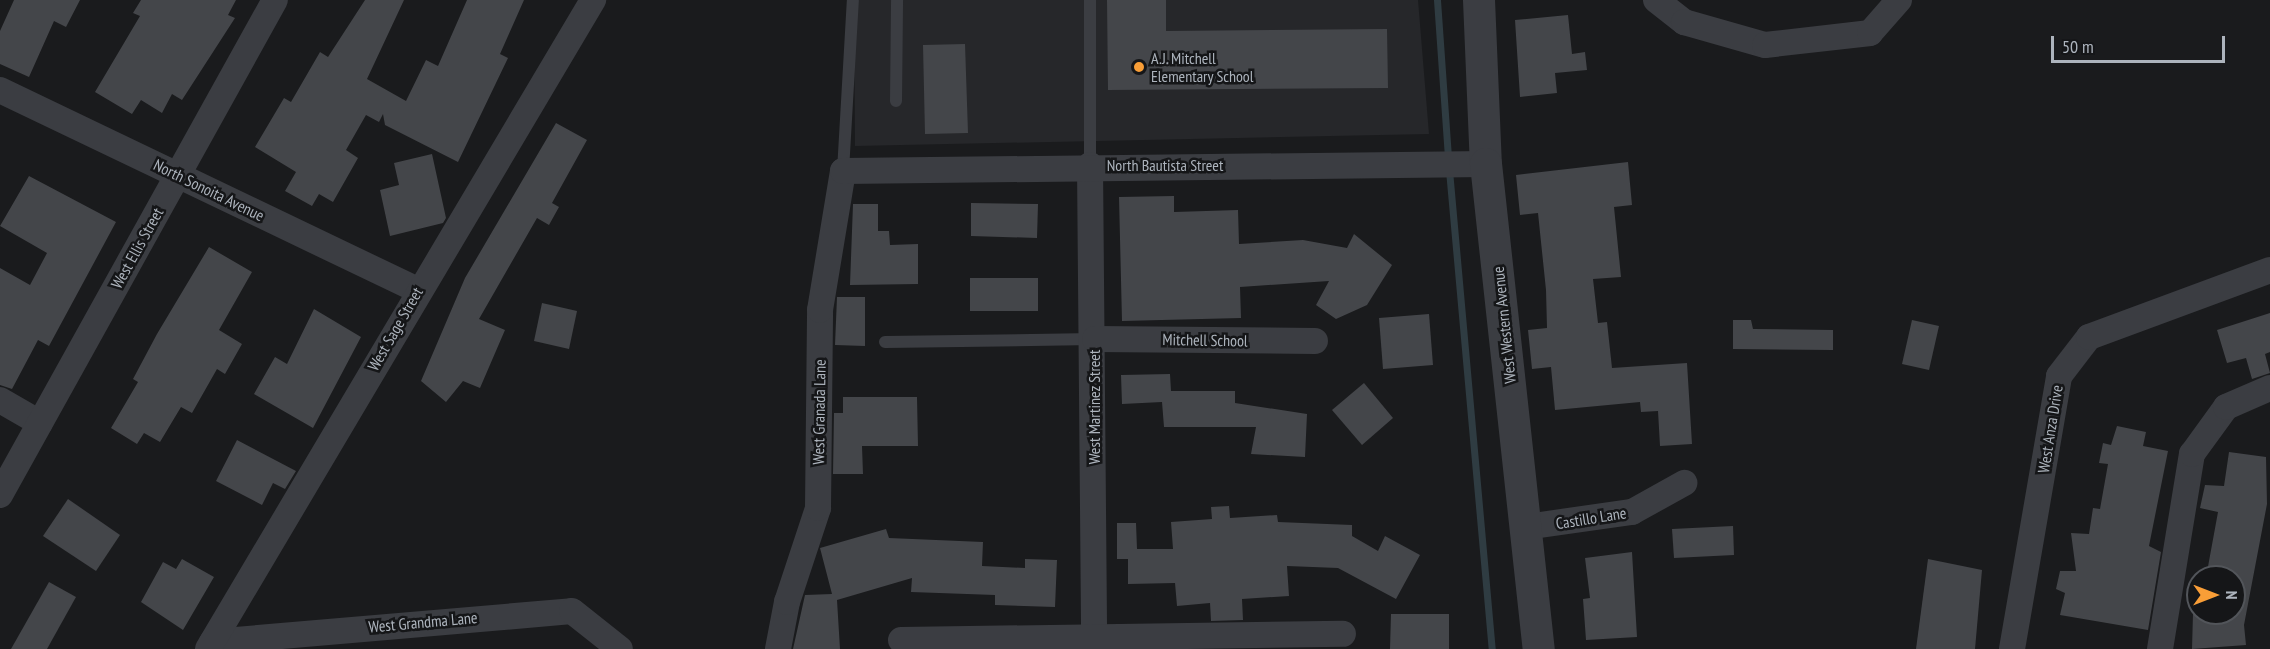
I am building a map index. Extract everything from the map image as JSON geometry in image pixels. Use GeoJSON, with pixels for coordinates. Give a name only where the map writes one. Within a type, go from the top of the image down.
{"type":"FeatureCollection","features":[{"type":"Feature","properties":{"kind":"street","name":"West Ellis Street"},"geometry":{"type":"LineString","coordinates":[[0,495],[275,0]]}},
{"type":"Feature","properties":{"kind":"street","name":"West Western Avenue"},"geometry":{"type":"LineString","coordinates":[[1479,0],[1486,164],[1539,649]]}},
{"type":"Feature","properties":{"kind":"street"},"geometry":{"type":"LineString","coordinates":[[1656,0],[1684,22],[1764,45],[1870,33],[1899,0]]}},
{"type":"Feature","properties":{"kind":"street","name":"West Sage Street"},"geometry":{"type":"LineString","coordinates":[[210,646],[418,290],[591,6]]}},
{"type":"Feature","properties":{"kind":"street","name":"North Sonoita Avenue"},"geometry":{"type":"LineString","coordinates":[[0,90],[418,290]]}},
{"type":"Feature","properties":{"kind":"street","name":"North Bautista Street"},"geometry":{"type":"LineString","coordinates":[[843,171],[1090,165],[1486,164]]}},
{"type":"Feature","properties":{"kind":"street","name":"West Martinez Street"},"geometry":{"type":"LineString","coordinates":[[1090,165],[1095,339],[1094,644]]}},
{"type":"Feature","properties":{"kind":"street","name":"West Granada Lane"},"geometry":{"type":"LineString","coordinates":[[778,649],[787,602],[818,508],[820,310],[843,171]]}},
{"type":"Feature","properties":{"kind":"street","name":"West Anza Drive"},"geometry":{"type":"LineString","coordinates":[[2012,649],[2059,376],[2089,337],[2270,270]]}},
{"type":"Feature","properties":{"kind":"street","name":"Mitchell School"},"geometry":{"type":"LineString","coordinates":[[1095,339],[1315,341]]}},
{"type":"Feature","properties":{"kind":"street"},"geometry":{"type":"LineString","coordinates":[[2160,649],[2192,454],[2226,407],[2270,388]]}},
{"type":"Feature","properties":{"kind":"street"},"geometry":{"type":"LineString","coordinates":[[0,400],[40,423]]}},
{"type":"Feature","properties":{"kind":"street","name":"Castillo Lane"},"geometry":{"type":"LineString","coordinates":[[1526,527],[1632,512],[1684,483]]}},
{"type":"Feature","properties":{"kind":"street","name":"West Grandma Lane"},"geometry":{"type":"LineString","coordinates":[[210,646],[573,611],[620,649]]}},
{"type":"Feature","properties":{"kind":"street"},"geometry":{"type":"LineString","coordinates":[[901,640],[1094,644],[1343,634]]}},
{"type":"Feature","properties":{"kind":"lane"},"geometry":{"type":"LineString","coordinates":[[843,171],[854,0]]}},
{"type":"Feature","properties":{"kind":"lane"},"geometry":{"type":"LineString","coordinates":[[896,101],[897,0]]}},
{"type":"Feature","properties":{"kind":"lane"},"geometry":{"type":"LineString","coordinates":[[1090,0],[1090,165]]}},
{"type":"Feature","properties":{"kind":"lane"},"geometry":{"type":"LineString","coordinates":[[885,342],[1095,339]]}},
{"type":"Feature","properties":{"kind":"shaded area","name":"A.J. Mitchell Elementary School"},"geometry":{"type":"Polygon","coordinates":[[[854,0],[1418,0],[1429,134],[855,146],[854,0]]]}},
{"type":"Feature","properties":{"kind":"building"},"geometry":{"type":"Polygon","coordinates":[[[14,0],[80,0],[66,27],[54,21],[29,77],[0,64],[0,31],[14,0]]]}},
{"type":"Feature","properties":{"kind":"building"},"geometry":{"type":"Polygon","coordinates":[[[141,0],[236,0],[228,15],[235,18],[182,100],[172,94],[162,113],[141,100],[132,114],[95,92],[140,16],[133,13],[141,0]]]}},
{"type":"Feature","properties":{"kind":"building"},"geometry":{"type":"Polygon","coordinates":[[[365,0],[404,0],[367,79],[406,101],[426,60],[438,66],[467,0],[524,0],[500,54],[508,58],[458,162],[385,125],[383,114],[379,122],[366,115],[346,150],[358,158],[333,202],[319,194],[312,206],[285,191],[296,172],[255,147],[284,98],[291,102],[320,52],[328,57],[365,0]]]}},
{"type":"Feature","properties":{"kind":"building"},"geometry":{"type":"Polygon","coordinates":[[[1107,0],[1166,0],[1166,31],[1387,29],[1388,88],[1108,90],[1107,0]]]}},
{"type":"Feature","properties":{"kind":"building"},"geometry":{"type":"Polygon","coordinates":[[[1568,15],[1572,54],[1585,52],[1587,70],[1555,73],[1557,93],[1520,97],[1515,20],[1568,15]]]}},
{"type":"Feature","properties":{"kind":"building"},"geometry":{"type":"Polygon","coordinates":[[[965,44],[968,133],[925,134],[923,45],[965,44]]]}},
{"type":"Feature","properties":{"kind":"building"},"geometry":{"type":"Polygon","coordinates":[[[556,123],[587,140],[552,203],[559,207],[549,225],[537,218],[479,319],[505,330],[480,388],[463,381],[446,402],[421,381],[465,278],[556,123]]]}},
{"type":"Feature","properties":{"kind":"building"},"geometry":{"type":"Polygon","coordinates":[[[432,154],[446,218],[443,223],[390,236],[380,190],[399,185],[394,163],[432,154]]]}},
{"type":"Feature","properties":{"kind":"building"},"geometry":{"type":"Polygon","coordinates":[[[1628,162],[1632,205],[1614,207],[1621,277],[1593,279],[1598,323],[1607,322],[1612,368],[1687,363],[1692,444],[1660,446],[1658,411],[1641,412],[1640,402],[1555,410],[1551,367],[1532,369],[1528,330],[1547,328],[1546,290],[1538,213],[1520,215],[1516,175],[1628,162]]]}},
{"type":"Feature","properties":{"kind":"building"},"geometry":{"type":"Polygon","coordinates":[[[29,176],[116,222],[49,346],[38,340],[12,389],[0,385],[0,268],[30,285],[47,253],[0,226],[29,176]]]}},
{"type":"Feature","properties":{"kind":"building"},"geometry":{"type":"Polygon","coordinates":[[[1174,196],[1174,212],[1238,210],[1239,244],[1303,240],[1347,248],[1354,234],[1392,265],[1367,305],[1336,319],[1316,305],[1329,281],[1240,287],[1241,318],[1122,321],[1119,197],[1174,196]]]}},
{"type":"Feature","properties":{"kind":"building"},"geometry":{"type":"Polygon","coordinates":[[[971,203],[1038,204],[1037,238],[971,236],[971,203]]]}},
{"type":"Feature","properties":{"kind":"building"},"geometry":{"type":"Polygon","coordinates":[[[853,204],[878,204],[878,231],[889,231],[890,245],[918,244],[918,284],[850,285],[853,204]]]}},
{"type":"Feature","properties":{"kind":"building"},"geometry":{"type":"Polygon","coordinates":[[[209,247],[252,272],[219,330],[242,344],[225,374],[217,369],[192,413],[181,407],[160,442],[144,433],[137,444],[111,428],[138,382],[133,379],[157,334],[209,247]]]}},
{"type":"Feature","properties":{"kind":"building"},"geometry":{"type":"Polygon","coordinates":[[[970,278],[1038,278],[1038,311],[970,311],[970,278]]]}},
{"type":"Feature","properties":{"kind":"building"},"geometry":{"type":"Polygon","coordinates":[[[837,297],[865,297],[865,346],[835,345],[837,297]]]}},
{"type":"Feature","properties":{"kind":"building"},"geometry":{"type":"Polygon","coordinates":[[[542,303],[577,311],[569,349],[534,341],[542,303]]]}},
{"type":"Feature","properties":{"kind":"building"},"geometry":{"type":"Polygon","coordinates":[[[314,309],[361,337],[313,428],[254,394],[275,357],[287,364],[314,309]]]}},
{"type":"Feature","properties":{"kind":"building"},"geometry":{"type":"Polygon","coordinates":[[[2270,313],[2270,352],[2265,354],[2270,373],[2252,379],[2246,358],[2227,363],[2217,330],[2270,313]]]}},
{"type":"Feature","properties":{"kind":"building"},"geometry":{"type":"Polygon","coordinates":[[[1429,314],[1433,365],[1383,369],[1379,318],[1429,314]]]}},
{"type":"Feature","properties":{"kind":"building"},"geometry":{"type":"Polygon","coordinates":[[[1733,320],[1751,320],[1753,329],[1833,330],[1833,350],[1733,349],[1733,320]]]}},
{"type":"Feature","properties":{"kind":"building"},"geometry":{"type":"Polygon","coordinates":[[[1912,320],[1939,326],[1929,370],[1902,364],[1912,320]]]}},
{"type":"Feature","properties":{"kind":"building"},"geometry":{"type":"Polygon","coordinates":[[[1170,374],[1171,391],[1235,391],[1235,403],[1307,414],[1305,457],[1251,454],[1256,427],[1164,427],[1162,402],[1122,404],[1121,375],[1170,374]]]}},
{"type":"Feature","properties":{"kind":"building"},"geometry":{"type":"Polygon","coordinates":[[[1364,383],[1393,418],[1362,445],[1332,410],[1364,383]]]}},
{"type":"Feature","properties":{"kind":"building"},"geometry":{"type":"Polygon","coordinates":[[[843,397],[917,397],[918,446],[862,446],[863,474],[833,474],[834,413],[843,413],[843,397]]]}},
{"type":"Feature","properties":{"kind":"building"},"geometry":{"type":"Polygon","coordinates":[[[2117,426],[2146,432],[2143,446],[2168,451],[2149,546],[2161,552],[2148,630],[2060,615],[2065,593],[2056,589],[2060,571],[2076,571],[2071,533],[2089,534],[2093,508],[2100,509],[2108,464],[2099,463],[2103,443],[2111,445],[2117,426]]]}},
{"type":"Feature","properties":{"kind":"building"},"geometry":{"type":"Polygon","coordinates":[[[237,440],[296,471],[285,489],[273,483],[262,505],[216,481],[237,440]]]}},
{"type":"Feature","properties":{"kind":"building"},"geometry":{"type":"Polygon","coordinates":[[[2229,452],[2266,457],[2267,504],[2246,614],[2246,565],[2208,565],[2218,512],[2200,508],[2205,485],[2224,486],[2229,452]]]}},
{"type":"Feature","properties":{"kind":"building"},"geometry":{"type":"Polygon","coordinates":[[[68,499],[120,535],[96,571],[43,536],[68,499]]]}},
{"type":"Feature","properties":{"kind":"building"},"geometry":{"type":"Polygon","coordinates":[[[1229,506],[1230,518],[1277,515],[1278,522],[1352,525],[1352,536],[1378,551],[1385,536],[1420,555],[1396,599],[1338,568],[1287,566],[1289,596],[1242,599],[1243,620],[1211,621],[1210,603],[1177,606],[1175,583],[1128,584],[1128,559],[1117,559],[1117,523],[1136,523],[1137,549],[1173,549],[1171,522],[1212,519],[1211,507],[1229,506]]]}},
{"type":"Feature","properties":{"kind":"building"},"geometry":{"type":"Polygon","coordinates":[[[1733,526],[1734,555],[1674,558],[1672,529],[1733,526]]]}},
{"type":"Feature","properties":{"kind":"building"},"geometry":{"type":"Polygon","coordinates":[[[886,529],[889,538],[983,542],[982,566],[1025,568],[1025,559],[1057,560],[1055,607],[995,605],[995,595],[911,592],[912,578],[837,600],[840,649],[793,649],[805,595],[832,594],[820,548],[886,529]]]}},
{"type":"Feature","properties":{"kind":"building"},"geometry":{"type":"Polygon","coordinates":[[[1632,552],[1637,637],[1586,640],[1583,599],[1590,598],[1585,558],[1632,552]]]}},
{"type":"Feature","properties":{"kind":"building"},"geometry":{"type":"Polygon","coordinates":[[[182,559],[214,577],[183,630],[141,602],[163,562],[176,569],[182,559]]]}},
{"type":"Feature","properties":{"kind":"building"},"geometry":{"type":"Polygon","coordinates":[[[1928,559],[1982,570],[1975,649],[1916,649],[1928,559]]]}},
{"type":"Feature","properties":{"kind":"building"},"geometry":{"type":"Polygon","coordinates":[[[49,582],[76,597],[47,649],[11,649],[49,582]]]}},
{"type":"Feature","properties":{"kind":"building"},"geometry":{"type":"Polygon","coordinates":[[[1391,614],[1449,614],[1449,649],[1390,649],[1391,614]]]}},
{"type":"Feature","properties":{"kind":"building"},"geometry":{"type":"Polygon","coordinates":[[[2193,625],[2244,625],[2246,645],[2192,649],[2193,625]]]}},
{"type":"Feature","properties":{"kind":"waterway"},"geometry":{"type":"LineString","coordinates":[[1437,0],[1448,159]]}},
{"type":"Feature","properties":{"kind":"waterway"},"geometry":{"type":"LineString","coordinates":[[1449,170],[1492,649]]}},
{"type":"Feature","properties":{"kind":"place","name":"A.J. Mitchell Elementary School"},"geometry":{"type":"Point","coordinates":[1139,67]}}]}
